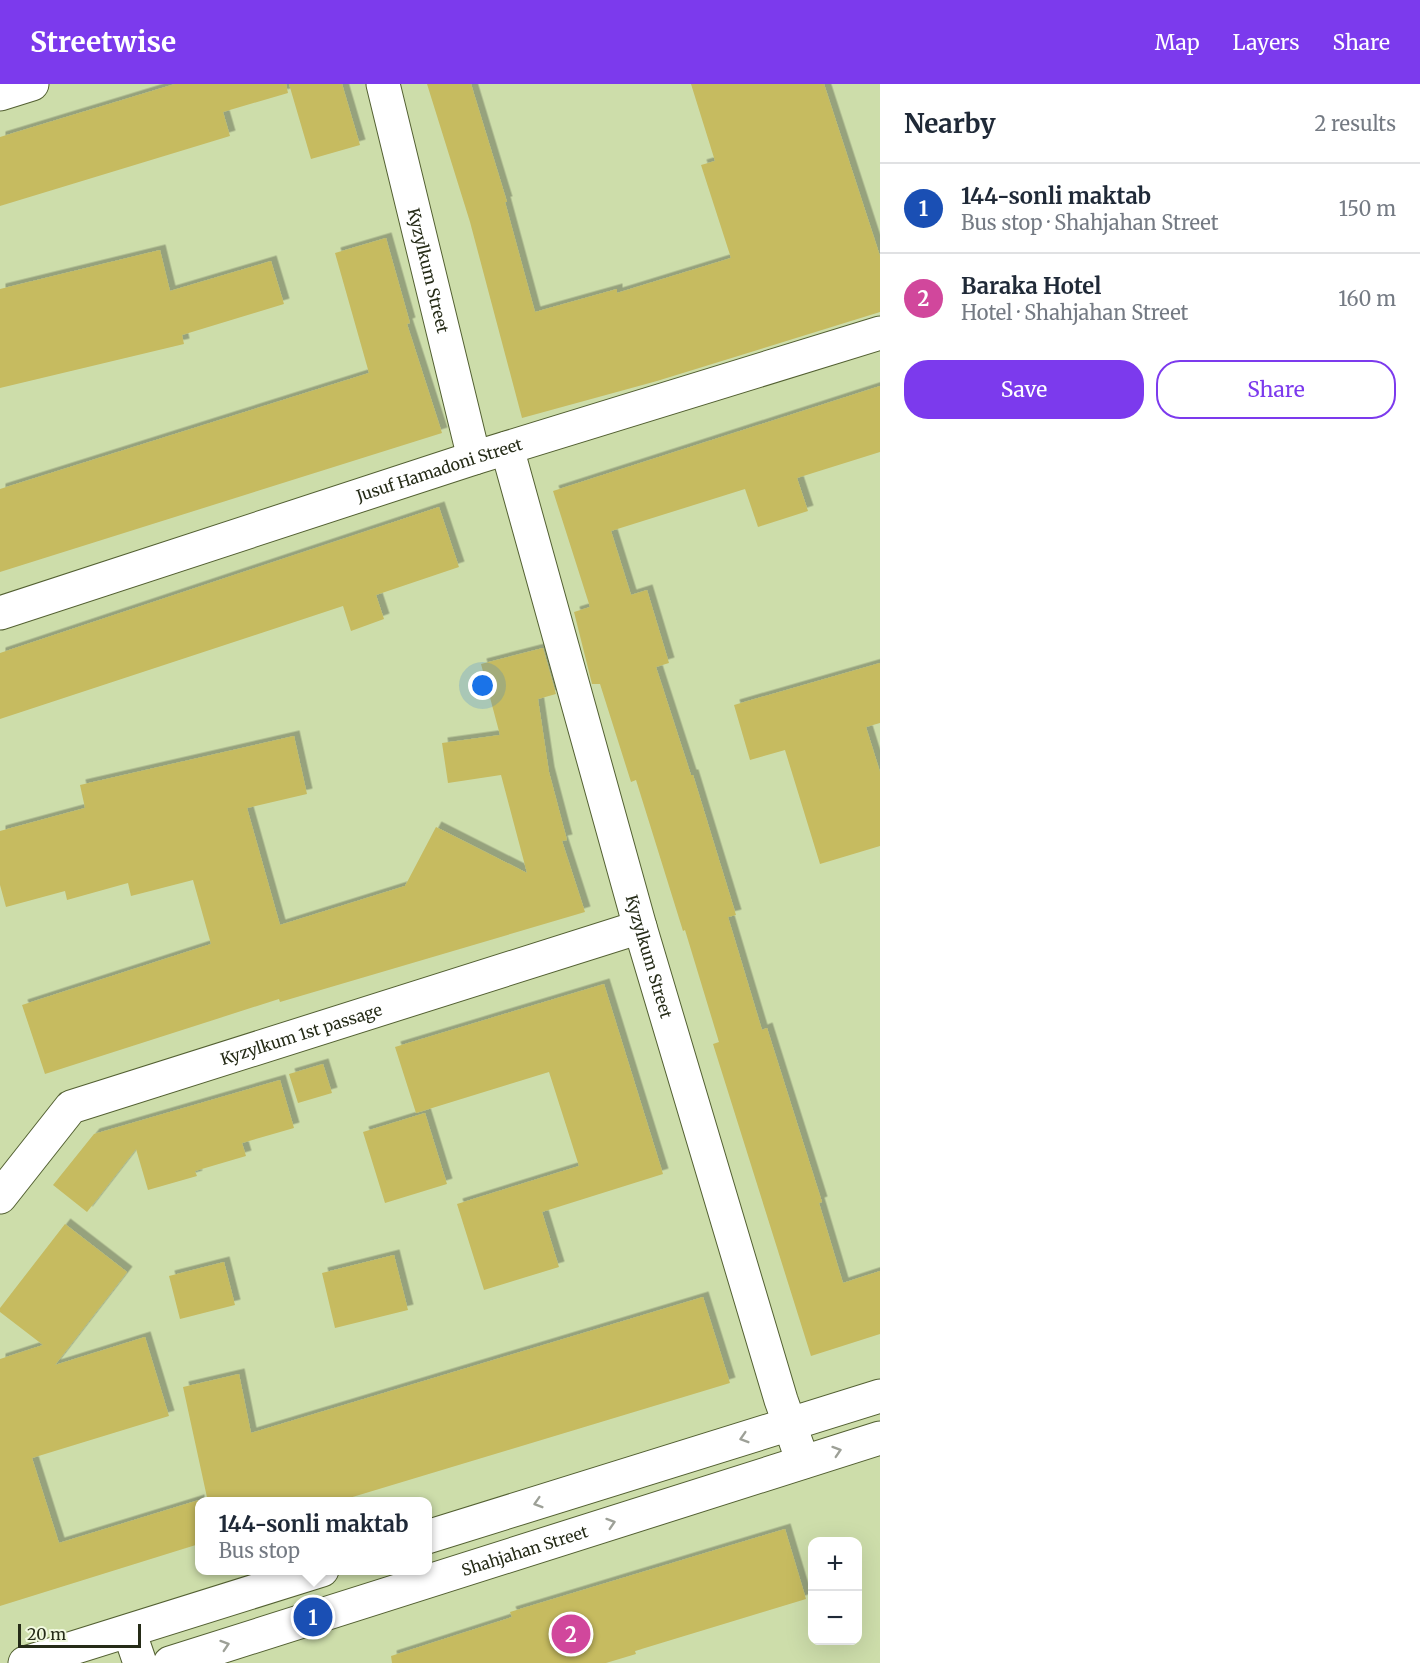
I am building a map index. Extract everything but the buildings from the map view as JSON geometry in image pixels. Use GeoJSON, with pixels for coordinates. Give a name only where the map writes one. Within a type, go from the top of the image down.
{"type":"FeatureCollection","features":[{"type":"Feature","properties":{"kind":"street"},"geometry":{"type":"LineString","coordinates":[[0,94],[32,84]]}},
{"type":"Feature","properties":{"kind":"street","name":"Kyzylkum Street"},"geometry":{"type":"LineString","coordinates":[[383,84],[474,458]]}},
{"type":"Feature","properties":{"kind":"street","name":"Jusuf Hamadoni Street"},"geometry":{"type":"LineString","coordinates":[[0,613],[474,458],[880,333]]}},
{"type":"Feature","properties":{"kind":"street","name":"Kyzylkum Street"},"geometry":{"type":"LineString","coordinates":[[507,448],[640,927],[803,1462]]}},
{"type":"Feature","properties":{"kind":"street","name":"Kyzylkum 1st passage"},"geometry":{"type":"LineString","coordinates":[[0,1197],[71,1107],[640,927]]}},
{"type":"Feature","properties":{"kind":"street"},"geometry":{"type":"LineString","coordinates":[[432,1536],[880,1396]]}},
{"type":"Feature","properties":{"kind":"street","name":"Shahjahan Street"},"geometry":{"type":"LineString","coordinates":[[170,1663],[880,1437]]}},
{"type":"Feature","properties":{"kind":"street"},"geometry":{"type":"LineString","coordinates":[[26,1663],[305,1575]]}},
{"type":"Feature","properties":{"kind":"street"},"geometry":{"type":"LineString","coordinates":[[129,1631],[140,1663]]}},
{"type":"Feature","properties":{"kind":"place","name":"144-sonli maktab"},"geometry":{"type":"Point","coordinates":[313,1617]}},
{"type":"Feature","properties":{"kind":"place","name":"Baraka Hotel"},"geometry":{"type":"Point","coordinates":[571,1634]}}]}
